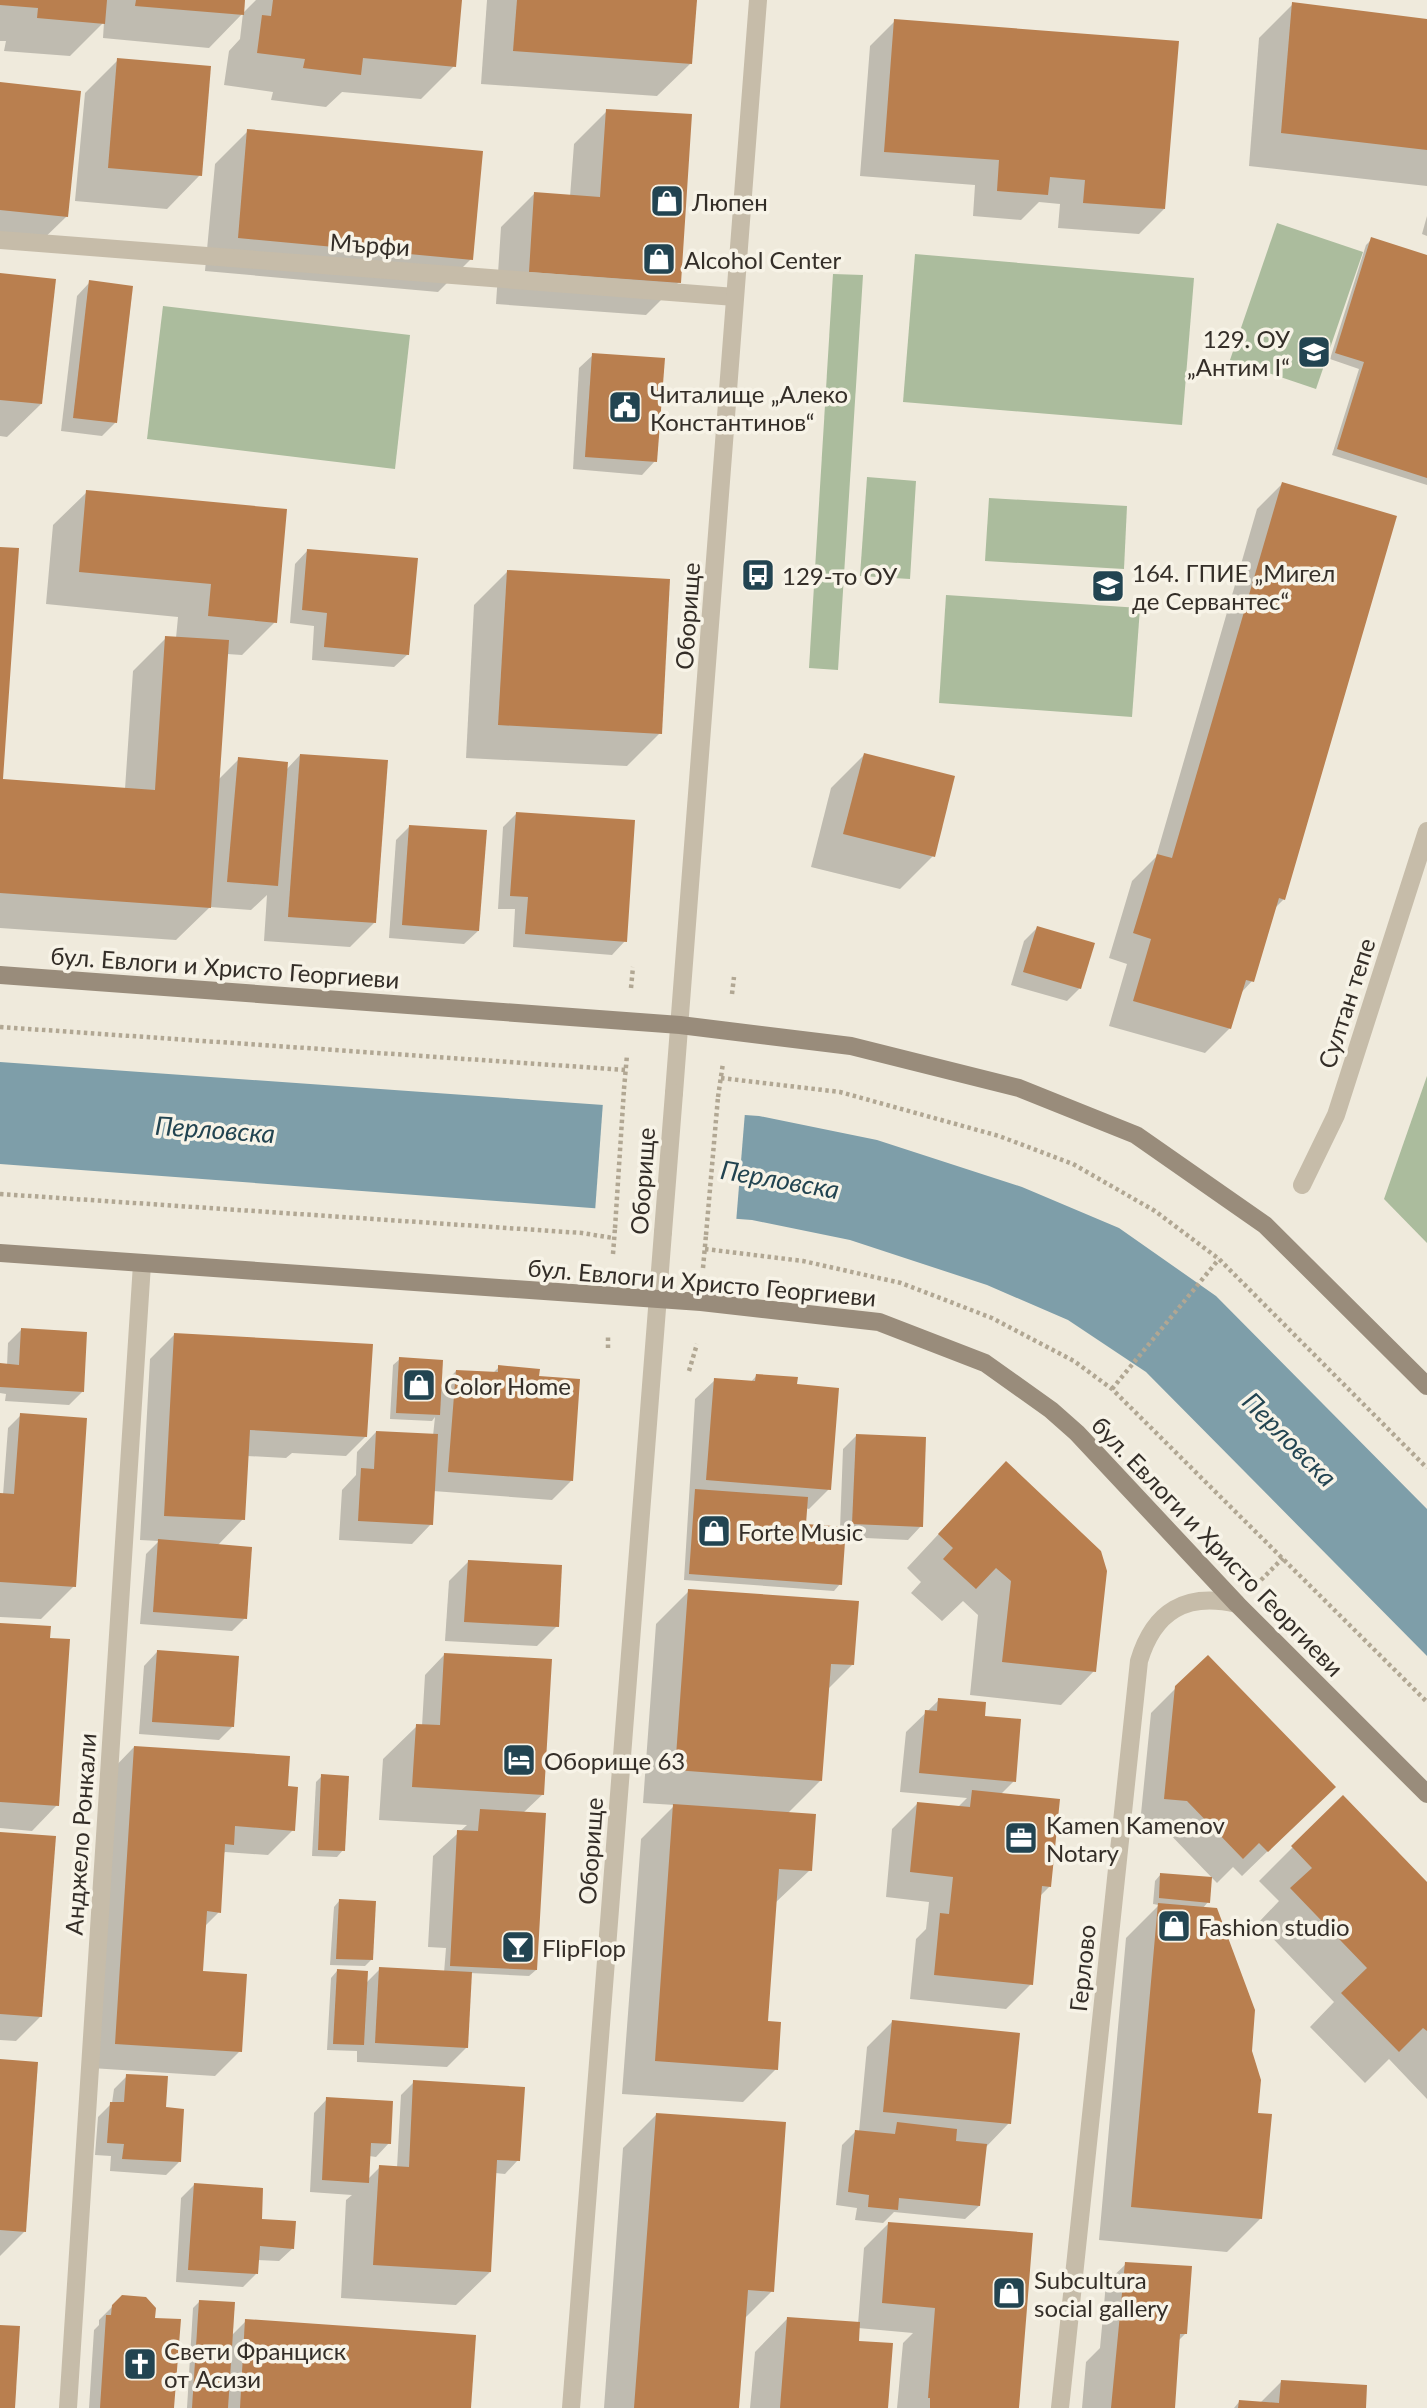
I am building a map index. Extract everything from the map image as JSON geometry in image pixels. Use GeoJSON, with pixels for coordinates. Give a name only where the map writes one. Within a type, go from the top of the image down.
{"type":"FeatureCollection","features":[{"type":"Feature","properties":{"kind":"main road","name":"бул. Евлоги и Христо Георгиеви"},"geometry":{"type":"LineString","coordinates":[[0,975],[680,1025],[851,1046],[1018,1088],[1136,1135],[1265,1225],[1427,1385]]}},
{"type":"Feature","properties":{"kind":"main road","name":"бул. Евлоги и Христо Георгиеви"},"geometry":{"type":"LineString","coordinates":[[0,1253],[701,1302],[879,1322],[985,1363],[1051,1410],[1077,1433],[1237,1604],[1427,1794]]}},
{"type":"Feature","properties":{"kind":"street","name":"Оборище"},"geometry":{"type":"LineString","coordinates":[[571,2408],[758,0]]}},
{"type":"Feature","properties":{"kind":"street","name":"Мърфи"},"geometry":{"type":"LineString","coordinates":[[0,240],[735,298]]}},
{"type":"Feature","properties":{"kind":"street","name":"Султан тепе"},"geometry":{"type":"LineString","coordinates":[[1302,1185],[1336,1115],[1427,831]]}},
{"type":"Feature","properties":{"kind":"street","name":"Анджело Ронкали"},"geometry":{"type":"LineString","coordinates":[[68,2408],[142,1264]]}},
{"type":"Feature","properties":{"kind":"street","name":"Герлово"},"geometry":{"type":"LineString","coordinates":[[1060,2408],[1139,1661],[1146,1640],[1158,1622],[1175,1609],[1190,1603],[1216,1599],[1237,1604]]}},
{"type":"Feature","properties":{"kind":"path"},"geometry":{"type":"LineString","coordinates":[[631,993],[633,967]]}},
{"type":"Feature","properties":{"kind":"path"},"geometry":{"type":"LineString","coordinates":[[732,994],[734,977]]}},
{"type":"Feature","properties":{"kind":"path"},"geometry":{"type":"LineString","coordinates":[[0,1027],[626,1070]]}},
{"type":"Feature","properties":{"kind":"path"},"geometry":{"type":"LineString","coordinates":[[613,1254],[627,1048]]}},
{"type":"Feature","properties":{"kind":"path"},"geometry":{"type":"LineString","coordinates":[[703,1276],[718,1097],[724,1057]]}},
{"type":"Feature","properties":{"kind":"path"},"geometry":{"type":"LineString","coordinates":[[721,1078],[840,1092],[999,1136],[1073,1164],[1155,1210],[1219,1259],[1427,1468]]}},
{"type":"Feature","properties":{"kind":"path"},"geometry":{"type":"LineString","coordinates":[[0,1194],[568,1232],[613,1238]]}},
{"type":"Feature","properties":{"kind":"path"},"geometry":{"type":"LineString","coordinates":[[1112,1389],[1219,1259]]}},
{"type":"Feature","properties":{"kind":"path"},"geometry":{"type":"LineString","coordinates":[[608,1336],[608,1348]]}},
{"type":"Feature","properties":{"kind":"path"},"geometry":{"type":"LineString","coordinates":[[689,1371],[697,1344]]}},
{"type":"Feature","properties":{"kind":"green space"},"geometry":{"type":"Polygon","coordinates":[[[1277,223],[1363,252],[1316,389],[1230,360],[1277,223]]]}},
{"type":"Feature","properties":{"kind":"green space"},"geometry":{"type":"Polygon","coordinates":[[[915,254],[1194,278],[1182,425],[903,402],[915,254]]]}},
{"type":"Feature","properties":{"kind":"green space"},"geometry":{"type":"Polygon","coordinates":[[[833,274],[863,275],[838,670],[809,668],[833,274]]]}},
{"type":"Feature","properties":{"kind":"green space"},"geometry":{"type":"Polygon","coordinates":[[[163,306],[410,335],[395,469],[147,439],[163,306]]]}},
{"type":"Feature","properties":{"kind":"green space"},"geometry":{"type":"Polygon","coordinates":[[[867,477],[916,481],[910,579],[860,576],[867,477]]]}},
{"type":"Feature","properties":{"kind":"green space"},"geometry":{"type":"Polygon","coordinates":[[[989,498],[1127,506],[1124,569],[985,561],[989,498]]]}},
{"type":"Feature","properties":{"kind":"green space"},"geometry":{"type":"Polygon","coordinates":[[[946,595],[1140,608],[1132,717],[939,703],[946,595]]]}},
{"type":"Feature","properties":{"kind":"green space"},"geometry":{"type":"Polygon","coordinates":[[[1427,1076],[1427,1243],[1384,1199],[1427,1076]]]}},
{"type":"Feature","properties":{"kind":"water","name":"Перловска"},"geometry":{"type":"Polygon","coordinates":[[[0,1062],[759,1116],[877,1140],[1022,1187],[1119,1228],[1216,1296],[1427,1509],[1427,1656],[1146,1372],[1068,1320],[987,1285],[850,1240],[752,1220],[0,1164],[0,1062]]]}},
{"type":"Feature","properties":{"kind":"pier"},"geometry":{"type":"Polygon","coordinates":[[[603,1102],[745,1112],[736,1223],[595,1212],[603,1102]]]}},
{"type":"Feature","properties":{"kind":"building"},"geometry":{"type":"Polygon","coordinates":[[[0,0],[107,0],[105,24],[37,18],[38,8],[0,5],[0,0]]]}},
{"type":"Feature","properties":{"kind":"building"},"geometry":{"type":"Polygon","coordinates":[[[136,0],[245,0],[244,15],[135,6],[136,0]]]}},
{"type":"Feature","properties":{"kind":"building"},"geometry":{"type":"Polygon","coordinates":[[[273,0],[462,0],[456,67],[363,58],[361,75],[303,68],[305,59],[257,53],[262,15],[271,16],[273,0]]]}},
{"type":"Feature","properties":{"kind":"building"},"geometry":{"type":"Polygon","coordinates":[[[517,0],[697,0],[692,64],[513,51],[517,0]]]}},
{"type":"Feature","properties":{"kind":"building"},"geometry":{"type":"Polygon","coordinates":[[[1292,2],[1427,19],[1427,150],[1281,133],[1292,2]]]}},
{"type":"Feature","properties":{"kind":"building"},"geometry":{"type":"Polygon","coordinates":[[[894,19],[1179,41],[1165,209],[1083,203],[1085,180],[1050,177],[1048,195],[997,191],[999,160],[884,152],[894,19]]]}},
{"type":"Feature","properties":{"kind":"building"},"geometry":{"type":"Polygon","coordinates":[[[117,58],[211,66],[202,176],[108,168],[117,58]]]}},
{"type":"Feature","properties":{"kind":"building"},"geometry":{"type":"Polygon","coordinates":[[[0,82],[81,91],[68,217],[0,210],[0,82]]]}},
{"type":"Feature","properties":{"kind":"building"},"geometry":{"type":"Polygon","coordinates":[[[606,109],[692,114],[681,283],[529,272],[534,192],[600,197],[606,109]]]}},
{"type":"Feature","properties":{"kind":"building"},"geometry":{"type":"Polygon","coordinates":[[[247,129],[483,151],[473,260],[238,238],[247,129]]]}},
{"type":"Feature","properties":{"kind":"building"},"geometry":{"type":"Polygon","coordinates":[[[1371,237],[1427,255],[1427,478],[1337,449],[1364,362],[1335,353],[1371,237]]]}},
{"type":"Feature","properties":{"kind":"building"},"geometry":{"type":"Polygon","coordinates":[[[0,273],[56,279],[42,404],[0,400],[0,273]]]}},
{"type":"Feature","properties":{"kind":"building"},"geometry":{"type":"Polygon","coordinates":[[[89,280],[133,286],[117,423],[73,418],[89,280]]]}},
{"type":"Feature","properties":{"kind":"building","name":"Читалище „Алеко Константинов“"},"geometry":{"type":"Polygon","coordinates":[[[592,353],[665,358],[657,462],[585,457],[592,353]]]}},
{"type":"Feature","properties":{"kind":"building"},"geometry":{"type":"Polygon","coordinates":[[[1282,482],[1397,516],[1285,900],[1279,898],[1254,982],[1246,980],[1231,1029],[1133,1001],[1151,939],[1133,933],[1157,854],[1172,858],[1282,482]]]}},
{"type":"Feature","properties":{"kind":"building"},"geometry":{"type":"Polygon","coordinates":[[[86,490],[287,509],[277,623],[208,616],[211,584],[79,572],[86,490]]]}},
{"type":"Feature","properties":{"kind":"building"},"geometry":{"type":"Polygon","coordinates":[[[0,547],[19,548],[3,779],[155,790],[165,636],[229,640],[211,908],[0,893],[0,547]]]}},
{"type":"Feature","properties":{"kind":"building"},"geometry":{"type":"Polygon","coordinates":[[[307,549],[418,558],[409,655],[324,647],[327,613],[302,610],[307,549]]]}},
{"type":"Feature","properties":{"kind":"building"},"geometry":{"type":"Polygon","coordinates":[[[507,570],[670,579],[662,734],[498,725],[507,570]]]}},
{"type":"Feature","properties":{"kind":"building"},"geometry":{"type":"Polygon","coordinates":[[[864,753],[955,776],[935,857],[843,834],[864,753]]]}},
{"type":"Feature","properties":{"kind":"building"},"geometry":{"type":"Polygon","coordinates":[[[300,754],[388,760],[376,923],[288,917],[300,754]]]}},
{"type":"Feature","properties":{"kind":"building"},"geometry":{"type":"Polygon","coordinates":[[[238,757],[288,762],[278,886],[227,882],[238,757]]]}},
{"type":"Feature","properties":{"kind":"building"},"geometry":{"type":"Polygon","coordinates":[[[516,812],[635,820],[627,942],[525,934],[528,897],[510,896],[516,812]]]}},
{"type":"Feature","properties":{"kind":"building"},"geometry":{"type":"Polygon","coordinates":[[[409,825],[487,830],[479,931],[402,925],[409,825]]]}},
{"type":"Feature","properties":{"kind":"building"},"geometry":{"type":"Polygon","coordinates":[[[1037,926],[1095,943],[1081,989],[1023,972],[1037,926]]]}},
{"type":"Feature","properties":{"kind":"building"},"geometry":{"type":"Polygon","coordinates":[[[21,1328],[87,1332],[84,1392],[0,1387],[0,1363],[19,1365],[21,1328]]]}},
{"type":"Feature","properties":{"kind":"building"},"geometry":{"type":"Polygon","coordinates":[[[174,1333],[373,1344],[367,1437],[250,1430],[245,1520],[164,1516],[174,1333]]]}},
{"type":"Feature","properties":{"kind":"building"},"geometry":{"type":"Polygon","coordinates":[[[399,1357],[443,1360],[440,1415],[396,1413],[399,1357]]]}},
{"type":"Feature","properties":{"kind":"building"},"geometry":{"type":"Polygon","coordinates":[[[498,1365],[540,1369],[539,1376],[580,1379],[573,1481],[448,1472],[456,1370],[498,1372],[498,1365]]]}},
{"type":"Feature","properties":{"kind":"building"},"geometry":{"type":"Polygon","coordinates":[[[756,1374],[798,1377],[797,1384],[839,1388],[831,1490],[706,1480],[714,1378],[755,1381],[756,1374]]]}},
{"type":"Feature","properties":{"kind":"building"},"geometry":{"type":"Polygon","coordinates":[[[20,1413],[87,1418],[76,1587],[0,1582],[0,1493],[14,1494],[20,1413]]]}},
{"type":"Feature","properties":{"kind":"building"},"geometry":{"type":"Polygon","coordinates":[[[376,1431],[438,1434],[433,1525],[358,1521],[361,1468],[374,1469],[376,1431]]]}},
{"type":"Feature","properties":{"kind":"building"},"geometry":{"type":"Polygon","coordinates":[[[856,1434],[926,1437],[923,1527],[852,1524],[856,1434]]]}},
{"type":"Feature","properties":{"kind":"building"},"geometry":{"type":"Polygon","coordinates":[[[1006,1461],[1101,1551],[1107,1571],[1096,1672],[1002,1662],[1011,1581],[996,1568],[976,1589],[943,1559],[953,1548],[938,1534],[1006,1461]]]}},
{"type":"Feature","properties":{"kind":"building"},"geometry":{"type":"Polygon","coordinates":[[[695,1489],[808,1497],[806,1524],[846,1527],[842,1585],[689,1574],[695,1489]]]}},
{"type":"Feature","properties":{"kind":"building"},"geometry":{"type":"Polygon","coordinates":[[[158,1539],[252,1547],[247,1619],[153,1612],[158,1539]]]}},
{"type":"Feature","properties":{"kind":"building"},"geometry":{"type":"Polygon","coordinates":[[[468,1560],[562,1565],[559,1627],[464,1622],[468,1560]]]}},
{"type":"Feature","properties":{"kind":"building"},"geometry":{"type":"Polygon","coordinates":[[[688,1589],[859,1601],[854,1665],[831,1664],[822,1781],[675,1770],[688,1589]]]}},
{"type":"Feature","properties":{"kind":"building"},"geometry":{"type":"Polygon","coordinates":[[[0,1623],[51,1626],[50,1638],[70,1639],[59,1806],[0,1802],[0,1623]]]}},
{"type":"Feature","properties":{"kind":"building"},"geometry":{"type":"Polygon","coordinates":[[[157,1650],[239,1656],[234,1727],[152,1722],[157,1650]]]}},
{"type":"Feature","properties":{"kind":"building"},"geometry":{"type":"Polygon","coordinates":[[[444,1653],[552,1659],[544,1795],[412,1787],[416,1724],[440,1725],[444,1653]]]}},
{"type":"Feature","properties":{"kind":"building"},"geometry":{"type":"Polygon","coordinates":[[[1208,1655],[1336,1787],[1268,1852],[1259,1843],[1243,1859],[1187,1801],[1164,1799],[1175,1686],[1208,1655]]]}},
{"type":"Feature","properties":{"kind":"building"},"geometry":{"type":"Polygon","coordinates":[[[938,1698],[986,1702],[985,1716],[1021,1719],[1016,1782],[919,1773],[925,1710],[937,1711],[938,1698]]]}},
{"type":"Feature","properties":{"kind":"building"},"geometry":{"type":"Polygon","coordinates":[[[134,1746],[290,1756],[288,1786],[298,1787],[295,1831],[235,1826],[234,1845],[225,1844],[221,1913],[207,1911],[203,1971],[247,1974],[242,2052],[115,2044],[134,1746]]]}},
{"type":"Feature","properties":{"kind":"building"},"geometry":{"type":"Polygon","coordinates":[[[321,1774],[349,1776],[345,1851],[318,1850],[321,1774]]]}},
{"type":"Feature","properties":{"kind":"building"},"geometry":{"type":"Polygon","coordinates":[[[972,1790],[1060,1799],[1051,1887],[1042,1886],[1033,1985],[934,1975],[940,1913],[949,1914],[953,1877],[910,1872],[917,1802],[970,1807],[972,1790]]]}},
{"type":"Feature","properties":{"kind":"building"},"geometry":{"type":"Polygon","coordinates":[[[1343,1795],[1427,1882],[1427,2031],[1423,2028],[1399,2052],[1341,1993],[1367,1968],[1290,1888],[1312,1868],[1291,1846],[1343,1795]]]}},
{"type":"Feature","properties":{"kind":"building"},"geometry":{"type":"Polygon","coordinates":[[[673,1804],[816,1814],[812,1871],[779,1869],[768,2021],[781,2022],[778,2070],[655,2061],[673,1804]]]}},
{"type":"Feature","properties":{"kind":"building"},"geometry":{"type":"Polygon","coordinates":[[[480,1809],[546,1813],[537,1970],[450,1966],[457,1830],[478,1831],[480,1809]]]}},
{"type":"Feature","properties":{"kind":"building"},"geometry":{"type":"Polygon","coordinates":[[[0,1832],[56,1836],[42,2017],[0,2014],[0,1832]]]}},
{"type":"Feature","properties":{"kind":"building"},"geometry":{"type":"Polygon","coordinates":[[[1160,1873],[1212,1877],[1210,1903],[1159,1898],[1160,1873]]]}},
{"type":"Feature","properties":{"kind":"building"},"geometry":{"type":"Polygon","coordinates":[[[339,1899],[376,1901],[373,1960],[336,1959],[339,1899]]]}},
{"type":"Feature","properties":{"kind":"building"},"geometry":{"type":"Polygon","coordinates":[[[1158,1903],[1217,1908],[1255,2010],[1252,2051],[1261,2080],[1258,2113],[1272,2114],[1262,2219],[1131,2207],[1158,1903]]]}},
{"type":"Feature","properties":{"kind":"building"},"geometry":{"type":"Polygon","coordinates":[[[379,1967],[472,1972],[468,2048],[375,2043],[379,1967]]]}},
{"type":"Feature","properties":{"kind":"building"},"geometry":{"type":"Polygon","coordinates":[[[337,1969],[368,1971],[364,2045],[333,2044],[337,1969]]]}},
{"type":"Feature","properties":{"kind":"building"},"geometry":{"type":"Polygon","coordinates":[[[892,2020],[1020,2033],[1011,2124],[883,2112],[892,2020]]]}},
{"type":"Feature","properties":{"kind":"building"},"geometry":{"type":"Polygon","coordinates":[[[0,2059],[38,2062],[26,2232],[0,2230],[0,2059]]]}},
{"type":"Feature","properties":{"kind":"building"},"geometry":{"type":"Polygon","coordinates":[[[126,2074],[168,2076],[166,2107],[184,2109],[181,2162],[122,2159],[124,2144],[107,2143],[110,2102],[124,2102],[126,2074]]]}},
{"type":"Feature","properties":{"kind":"building"},"geometry":{"type":"Polygon","coordinates":[[[413,2080],[525,2087],[520,2161],[497,2160],[491,2272],[373,2265],[379,2165],[409,2167],[413,2080]]]}},
{"type":"Feature","properties":{"kind":"building"},"geometry":{"type":"Polygon","coordinates":[[[326,2097],[393,2101],[391,2144],[371,2143],[369,2183],[322,2180],[326,2097]]]}},
{"type":"Feature","properties":{"kind":"building"},"geometry":{"type":"Polygon","coordinates":[[[656,2113],[786,2122],[774,2292],[748,2290],[739,2408],[634,2408],[656,2113]]]}},
{"type":"Feature","properties":{"kind":"building"},"geometry":{"type":"Polygon","coordinates":[[[897,2122],[957,2129],[956,2141],[987,2144],[980,2206],[899,2198],[898,2210],[868,2207],[869,2195],[848,2192],[855,2130],[895,2134],[897,2122]]]}},
{"type":"Feature","properties":{"kind":"building"},"geometry":{"type":"Polygon","coordinates":[[[194,2183],[263,2188],[262,2219],[296,2221],[294,2249],[260,2246],[258,2274],[188,2270],[194,2183]]]}},
{"type":"Feature","properties":{"kind":"building"},"geometry":{"type":"Polygon","coordinates":[[[888,2222],[1033,2233],[1019,2408],[930,2408],[928,2398],[935,2308],[882,2303],[888,2222]]]}},
{"type":"Feature","properties":{"kind":"building"},"geometry":{"type":"Polygon","coordinates":[[[1125,2262],[1192,2266],[1187,2334],[1180,2334],[1175,2408],[1111,2408],[1125,2262]]]}},
{"type":"Feature","properties":{"kind":"building","name":"Свети Франциск от Асизи"},"geometry":{"type":"Polygon","coordinates":[[[122,2295],[146,2297],[156,2308],[155,2318],[181,2319],[174,2408],[100,2408],[106,2315],[111,2315],[112,2305],[122,2295]]]}},
{"type":"Feature","properties":{"kind":"building"},"geometry":{"type":"Polygon","coordinates":[[[199,2300],[235,2302],[228,2408],[192,2408],[199,2300]]]}},
{"type":"Feature","properties":{"kind":"building"},"geometry":{"type":"Polygon","coordinates":[[[787,2317],[860,2322],[859,2341],[893,2343],[888,2408],[780,2408],[787,2317]]]}},
{"type":"Feature","properties":{"kind":"building"},"geometry":{"type":"Polygon","coordinates":[[[245,2319],[476,2335],[471,2408],[240,2408],[245,2319]]]}},
{"type":"Feature","properties":{"kind":"building"},"geometry":{"type":"Polygon","coordinates":[[[0,2325],[20,2326],[15,2408],[0,2408],[0,2325]]]}},
{"type":"Feature","properties":{"kind":"building"},"geometry":{"type":"Polygon","coordinates":[[[1281,2380],[1367,2385],[1366,2408],[1238,2408],[1239,2400],[1279,2403],[1281,2380]]]}},
{"type":"Feature","properties":{"kind":"place","name":"Люпен"},"geometry":{"type":"Point","coordinates":[667,201]}},
{"type":"Feature","properties":{"kind":"place","name":"Alcohol Center"},"geometry":{"type":"Point","coordinates":[659,259]}},
{"type":"Feature","properties":{"kind":"place","name":"129. ОУ „Антим I“"},"geometry":{"type":"Point","coordinates":[1314,352]}},
{"type":"Feature","properties":{"kind":"place","name":"Читалище „Алеко Константинов“"},"geometry":{"type":"Point","coordinates":[625,407]}},
{"type":"Feature","properties":{"kind":"place","name":"129-то ОУ"},"geometry":{"type":"Point","coordinates":[758,575]}},
{"type":"Feature","properties":{"kind":"place","name":"164. ГПИЕ „Мигел де Сервантес“"},"geometry":{"type":"Point","coordinates":[1108,586]}},
{"type":"Feature","properties":{"kind":"place","name":"Color Home"},"geometry":{"type":"Point","coordinates":[419,1385]}},
{"type":"Feature","properties":{"kind":"place","name":"Forte Music"},"geometry":{"type":"Point","coordinates":[714,1531]}},
{"type":"Feature","properties":{"kind":"place","name":"Оборище 63"},"geometry":{"type":"Point","coordinates":[519,1760]}},
{"type":"Feature","properties":{"kind":"place","name":"Kamen Kamenov Notary"},"geometry":{"type":"Point","coordinates":[1021,1838]}},
{"type":"Feature","properties":{"kind":"place","name":"Fashion studio"},"geometry":{"type":"Point","coordinates":[1174,1926]}},
{"type":"Feature","properties":{"kind":"place","name":"FlipFlop"},"geometry":{"type":"Point","coordinates":[518,1947]}},
{"type":"Feature","properties":{"kind":"place","name":"Subcultura social gallery"},"geometry":{"type":"Point","coordinates":[1009,2293]}},
{"type":"Feature","properties":{"kind":"place","name":"Свети Франциск от Асизи"},"geometry":{"type":"Point","coordinates":[140,2364]}}]}
